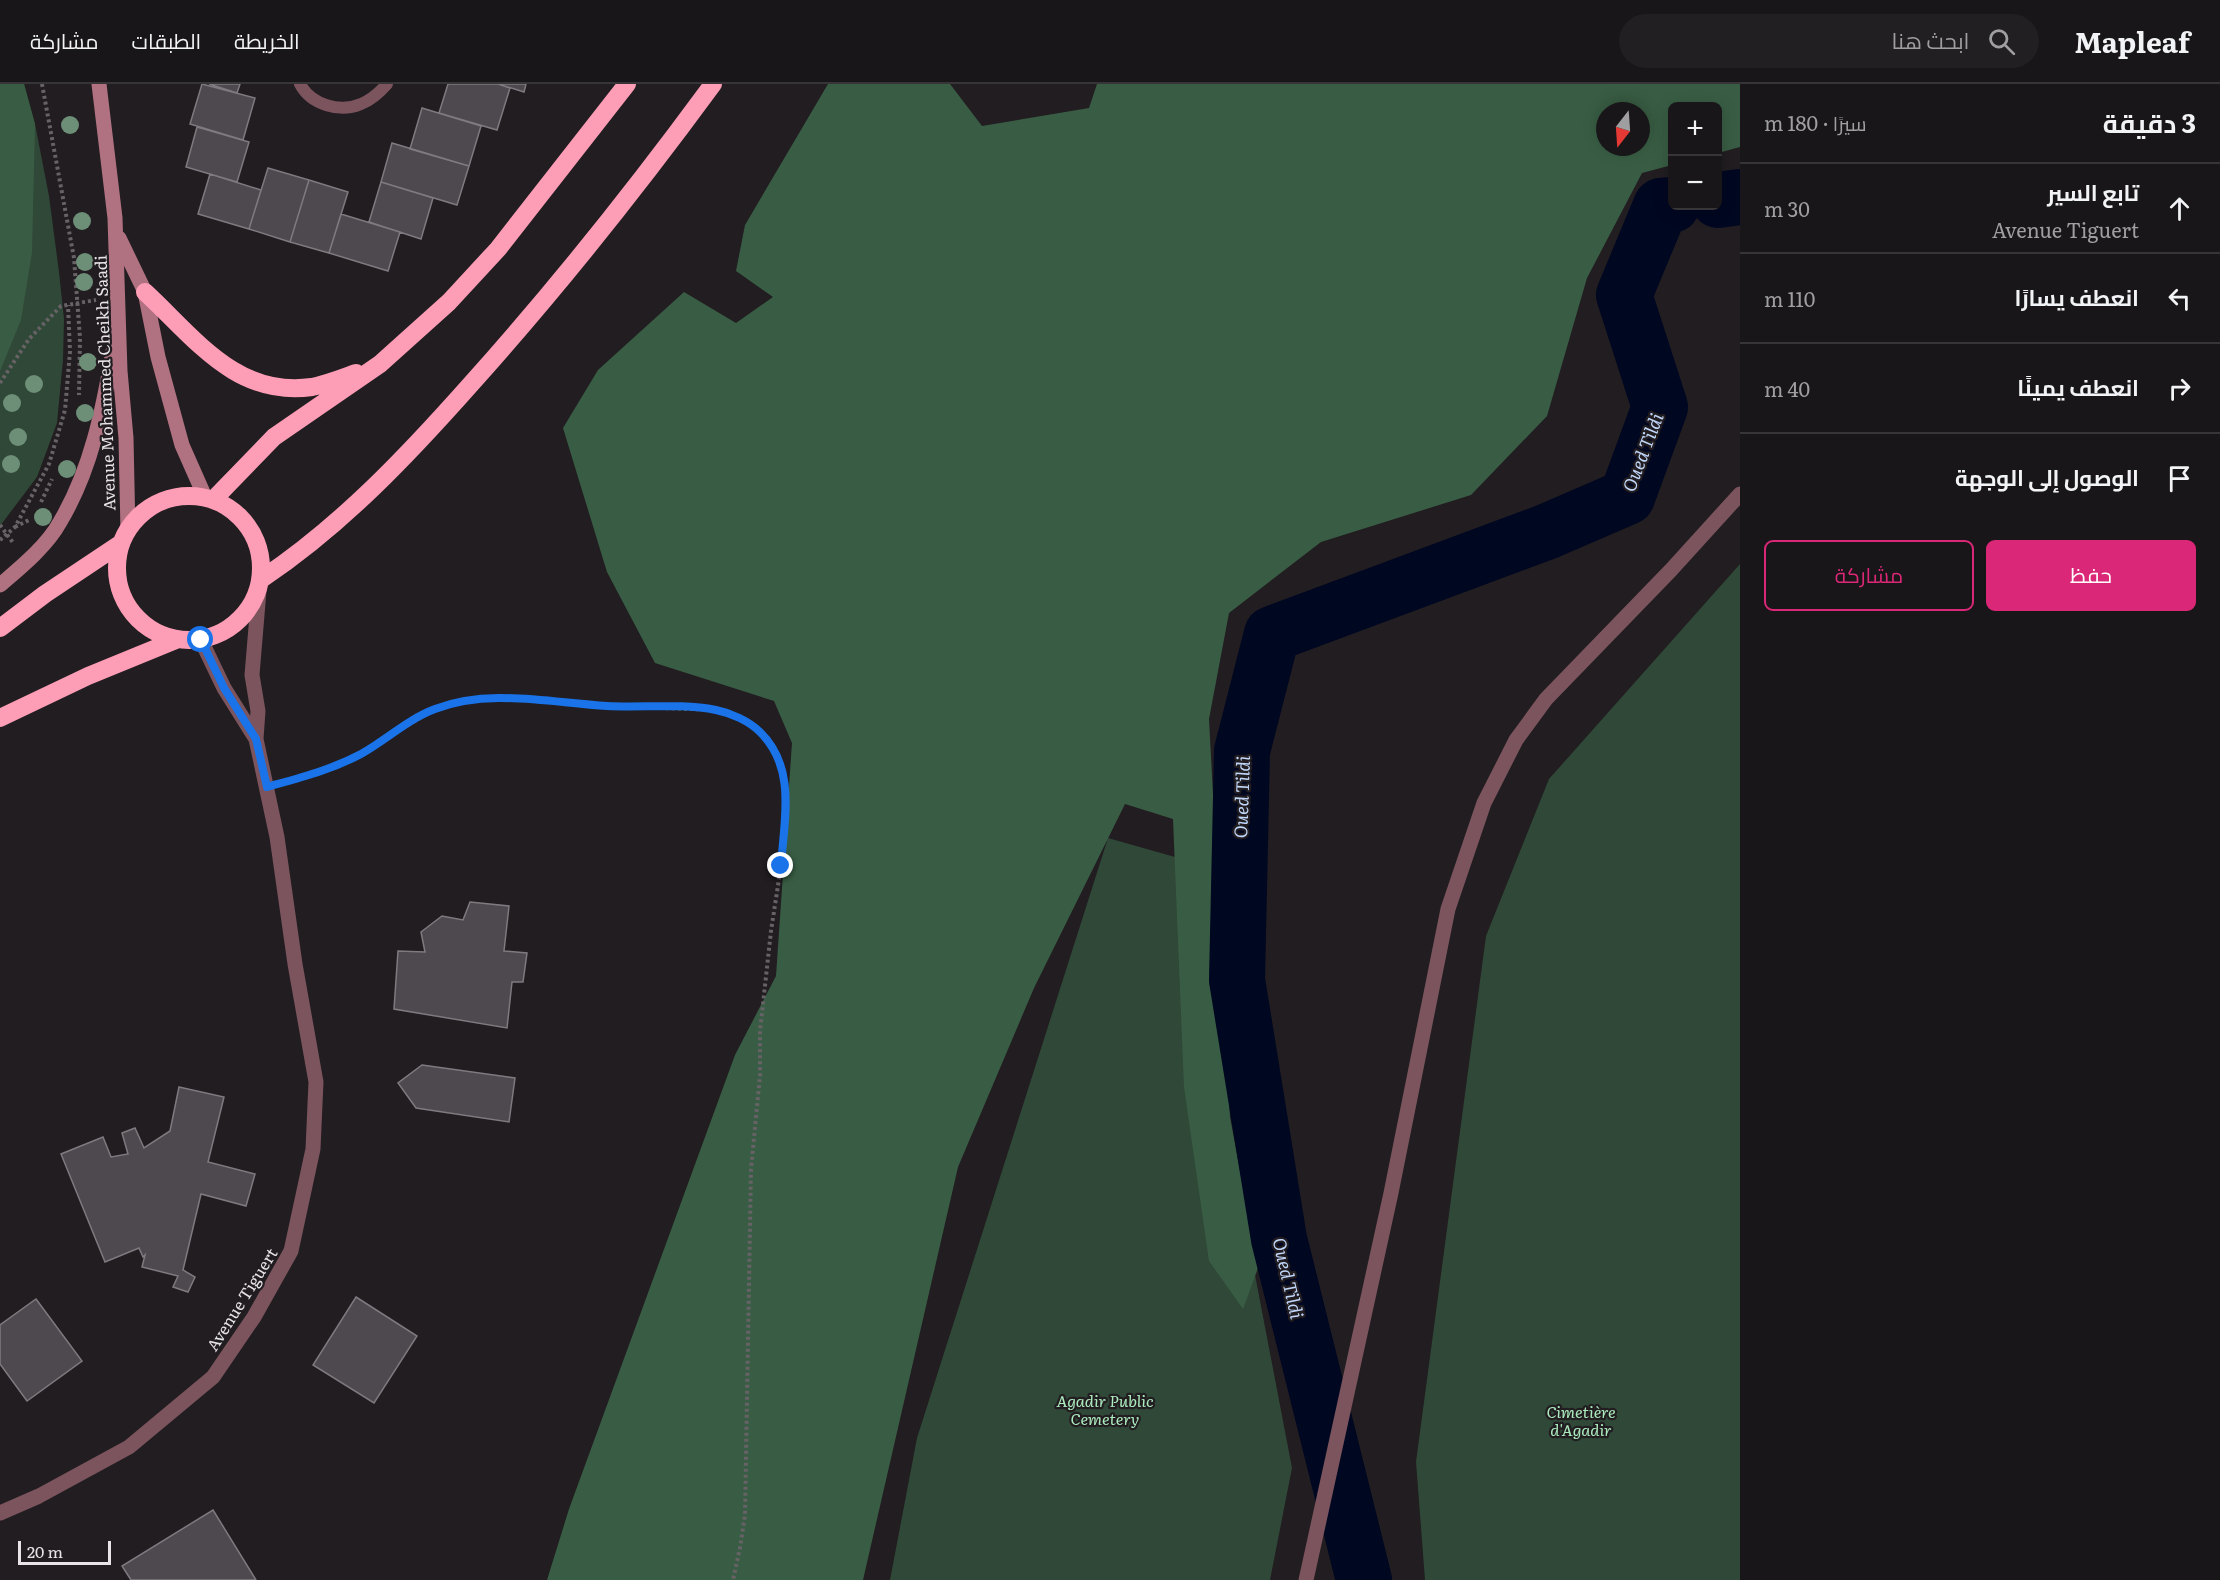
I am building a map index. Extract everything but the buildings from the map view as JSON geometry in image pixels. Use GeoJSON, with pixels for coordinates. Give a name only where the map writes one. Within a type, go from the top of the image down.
{"type":"FeatureCollection","features":[{"type":"Feature","properties":{"kind":"highway"},"geometry":{"type":"LineString","coordinates":[[209,498],[274,437],[380,364],[449,302],[498,249],[627,84]]}},
{"type":"Feature","properties":{"kind":"highway"},"geometry":{"type":"LineString","coordinates":[[261,585],[258,543],[240,516],[209,498],[189,495],[158,502],[133,521],[124,538],[116,569],[121,593],[133,615],[152,631],[176,640],[201,640],[231,629],[252,606],[261,585],[339,519],[423,438],[578,262],[713,84]]}},
{"type":"Feature","properties":{"kind":"highway"},"geometry":{"type":"LineString","coordinates":[[145,291],[206,352],[231,370],[268,385],[289,388],[312,387],[380,364]]}},
{"type":"Feature","properties":{"kind":"highway"},"geometry":{"type":"LineString","coordinates":[[0,628],[124,538]]}},
{"type":"Feature","properties":{"kind":"highway"},"geometry":{"type":"LineString","coordinates":[[0,718],[88,676],[176,640]]}},
{"type":"Feature","properties":{"kind":"main road","name":"Avenue Mohammed Cheikh Saadi"},"geometry":{"type":"LineString","coordinates":[[99,84],[116,232],[120,371],[126,438],[124,538]]}},
{"type":"Feature","properties":{"kind":"main road","name":"Avenue Mohammed Cheikh Saadi"},"geometry":{"type":"LineString","coordinates":[[116,232],[145,291],[158,357],[182,445],[209,498]]}},
{"type":"Feature","properties":{"kind":"main road"},"geometry":{"type":"LineString","coordinates":[[0,585],[27,562],[60,524],[84,472],[103,408],[118,319]]}},
{"type":"Feature","properties":{"kind":"street"},"geometry":{"type":"LineString","coordinates":[[1306,1580],[1364,1318],[1448,909],[1484,803],[1516,741],[1546,699],[1671,570],[1740,494]]}},
{"type":"Feature","properties":{"kind":"street","name":"Avenue Tiguert"},"geometry":{"type":"LineString","coordinates":[[0,1514],[39,1496],[129,1447],[213,1377],[254,1317],[291,1251],[312,1149],[316,1082],[295,964],[277,837],[256,739],[258,711],[252,675],[261,585]]}},
{"type":"Feature","properties":{"kind":"street","name":"Avenue Tiguert"},"geometry":{"type":"LineString","coordinates":[[201,640],[224,688],[256,739]]}},
{"type":"Feature","properties":{"kind":"lane"},"geometry":{"type":"LineString","coordinates":[[300,84],[314,99],[324,105],[346,108],[360,105],[372,98],[387,84]]}},
{"type":"Feature","properties":{"kind":"path"},"geometry":{"type":"LineString","coordinates":[[42,84],[74,258],[80,338],[78,404]]}},
{"type":"Feature","properties":{"kind":"path"},"geometry":{"type":"LineString","coordinates":[[0,383],[29,339],[61,306],[118,296]]}},
{"type":"Feature","properties":{"kind":"path"},"geometry":{"type":"LineString","coordinates":[[15,527],[49,464],[65,410],[70,352],[68,305]]}},
{"type":"Feature","properties":{"kind":"path"},"geometry":{"type":"LineString","coordinates":[[38,508],[56,471]]}},
{"type":"Feature","properties":{"kind":"path"},"geometry":{"type":"LineString","coordinates":[[0,540],[15,527],[30,521],[34,514]]}},
{"type":"Feature","properties":{"kind":"path"},"geometry":{"type":"LineString","coordinates":[[267,787],[322,772],[362,753],[435,709],[471,701],[503,698],[608,706],[717,710],[741,718],[760,731],[777,755],[784,771],[785,811],[781,866],[760,1031],[760,1076],[751,1169],[745,1515],[733,1580]]}},
{"type":"Feature","properties":{"kind":"green space"},"geometry":{"type":"Polygon","coordinates":[[[0,84],[24,84],[35,124],[49,196],[64,319],[57,423],[37,477],[0,526],[0,84]]]}},
{"type":"Feature","properties":{"kind":"green space"},"geometry":{"type":"Polygon","coordinates":[[[0,84],[24,84],[35,124],[32,252],[21,320],[0,371],[0,84]]]}},
{"type":"Feature","properties":{"kind":"green space"},"geometry":{"type":"Polygon","coordinates":[[[828,84],[950,84],[982,126],[1089,108],[1097,84],[1740,84],[1740,147],[1722,152],[1722,102],[1668,102],[1668,166],[1642,173],[1587,278],[1547,416],[1471,495],[1321,542],[1229,613],[1209,719],[1230,1117],[1258,1268],[1243,1309],[1209,1261],[1184,1087],[1173,819],[1125,804],[1034,988],[958,1167],[863,1580],[547,1580],[569,1509],[735,1055],[776,976],[792,743],[774,701],[655,663],[607,572],[563,428],[598,370],[684,292],[736,323],[773,297],[736,271],[745,225],[828,84]]]}},
{"type":"Feature","properties":{"kind":"green space","name":"Cimetière d'Agadir"},"geometry":{"type":"Polygon","coordinates":[[[1740,564],[1740,1580],[1425,1580],[1416,1462],[1486,936],[1549,779],[1740,564]]]}},
{"type":"Feature","properties":{"kind":"green space","name":"Agadir Public Cemetery"},"geometry":{"type":"Polygon","coordinates":[[[1108,838],[1175,857],[1292,1468],[1270,1580],[890,1580],[917,1438],[1108,838]]]}},
{"type":"Feature","properties":{"kind":"waterway","name":"Oued Tildi"},"geometry":{"type":"LineString","coordinates":[[1722,199],[1740,197]]}},
{"type":"Feature","properties":{"kind":"waterway","name":"Oued Tildi"},"geometry":{"type":"LineString","coordinates":[[1364,1580],[1279,1239],[1237,980],[1242,751],[1272,634],[1546,532],[1627,497],[1660,407],[1624,295],[1661,206],[1668,205]]}},
{"type":"Feature","properties":{"kind":"route"},"geometry":{"type":"LineString","coordinates":[[201,640],[224,688],[256,739],[267,787],[322,772],[362,753],[435,709],[471,701],[503,698],[608,706],[687,708],[717,710],[741,718],[760,731],[777,755],[784,771],[786,788],[781,866]]}}]}
